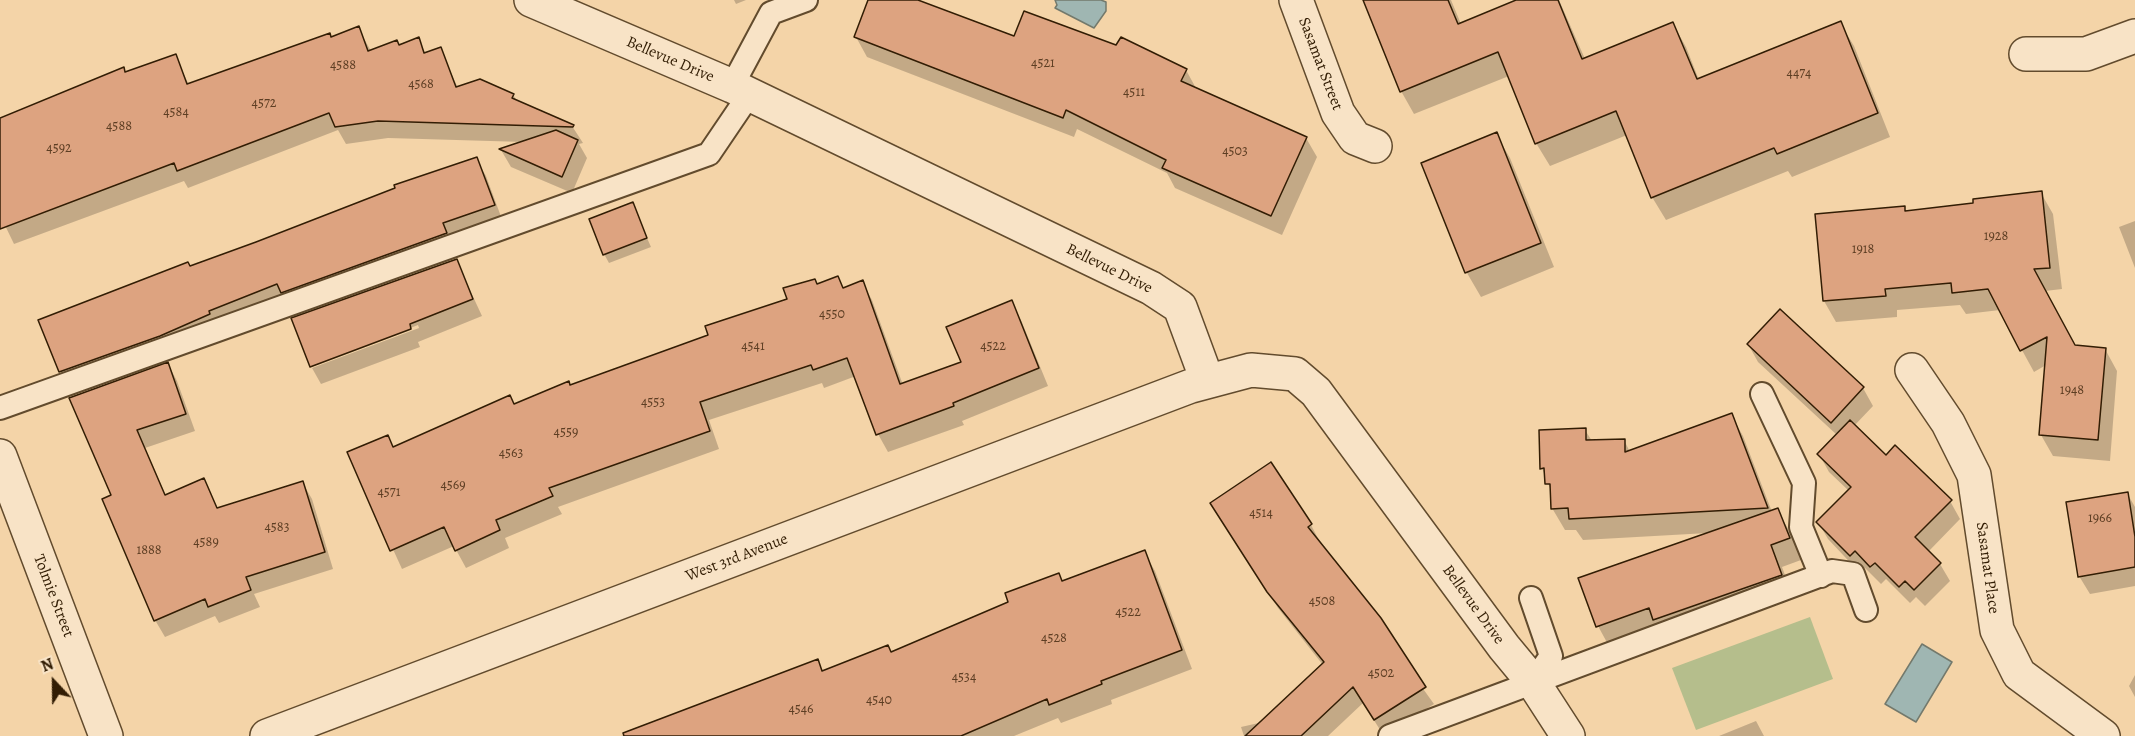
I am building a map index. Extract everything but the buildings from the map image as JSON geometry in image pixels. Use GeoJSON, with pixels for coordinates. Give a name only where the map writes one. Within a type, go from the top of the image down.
{"type":"FeatureCollection","features":[{"type":"Feature","properties":{"kind":"street","name":"Bellevue Drive"},"geometry":{"type":"LineString","coordinates":[[531,0],[740,91],[1151,288],[1180,307],[1207,380],[1251,370],[1295,374],[1316,392],[1504,647],[1533,682]]}},
{"type":"Feature","properties":{"kind":"street","name":"Sasamat Street"},"geometry":{"type":"LineString","coordinates":[[1296,0],[1338,114],[1355,138],[1375,146]]}},
{"type":"Feature","properties":{"kind":"street"},"geometry":{"type":"LineString","coordinates":[[2026,54],[2086,54],[2135,36]]}},
{"type":"Feature","properties":{"kind":"street","name":"Sasamat Place"},"geometry":{"type":"LineString","coordinates":[[1912,370],[1948,423],[1974,475],[1997,630],[2019,674],[2103,736]]}},
{"type":"Feature","properties":{"kind":"street","name":"West 3rd Avenue"},"geometry":{"type":"LineString","coordinates":[[267,736],[1207,380]]}},
{"type":"Feature","properties":{"kind":"street","name":"Tolmie Street"},"geometry":{"type":"LineString","coordinates":[[0,456],[106,736]]}},
{"type":"Feature","properties":{"kind":"street"},"geometry":{"type":"LineString","coordinates":[[1533,682],[1568,736]]}},
{"type":"Feature","properties":{"kind":"lane"},"geometry":{"type":"LineString","coordinates":[[0,408],[709,154],[740,91],[771,13],[806,0]]}},
{"type":"Feature","properties":{"kind":"lane"},"geometry":{"type":"LineString","coordinates":[[1762,394],[1804,483],[1801,527],[1821,576]]}},
{"type":"Feature","properties":{"kind":"lane"},"geometry":{"type":"LineString","coordinates":[[1390,736],[1832,572],[1853,574],[1866,610]]}},
{"type":"Feature","properties":{"kind":"lane"},"geometry":{"type":"LineString","coordinates":[[1531,598],[1551,656],[1533,682]]}},
{"type":"Feature","properties":{"kind":"green space"},"geometry":{"type":"Polygon","coordinates":[[[1810,617],[1833,679],[1696,730],[1672,668],[1810,617]]]}},
{"type":"Feature","properties":{"kind":"water"},"geometry":{"type":"Polygon","coordinates":[[[1055,0],[1101,0],[1106,2],[1106,11],[1094,28],[1055,8],[1057,5],[1055,0]]]}},
{"type":"Feature","properties":{"kind":"water"},"geometry":{"type":"Polygon","coordinates":[[[1922,644],[1952,662],[1916,722],[1885,704],[1922,644]]]}}]}
